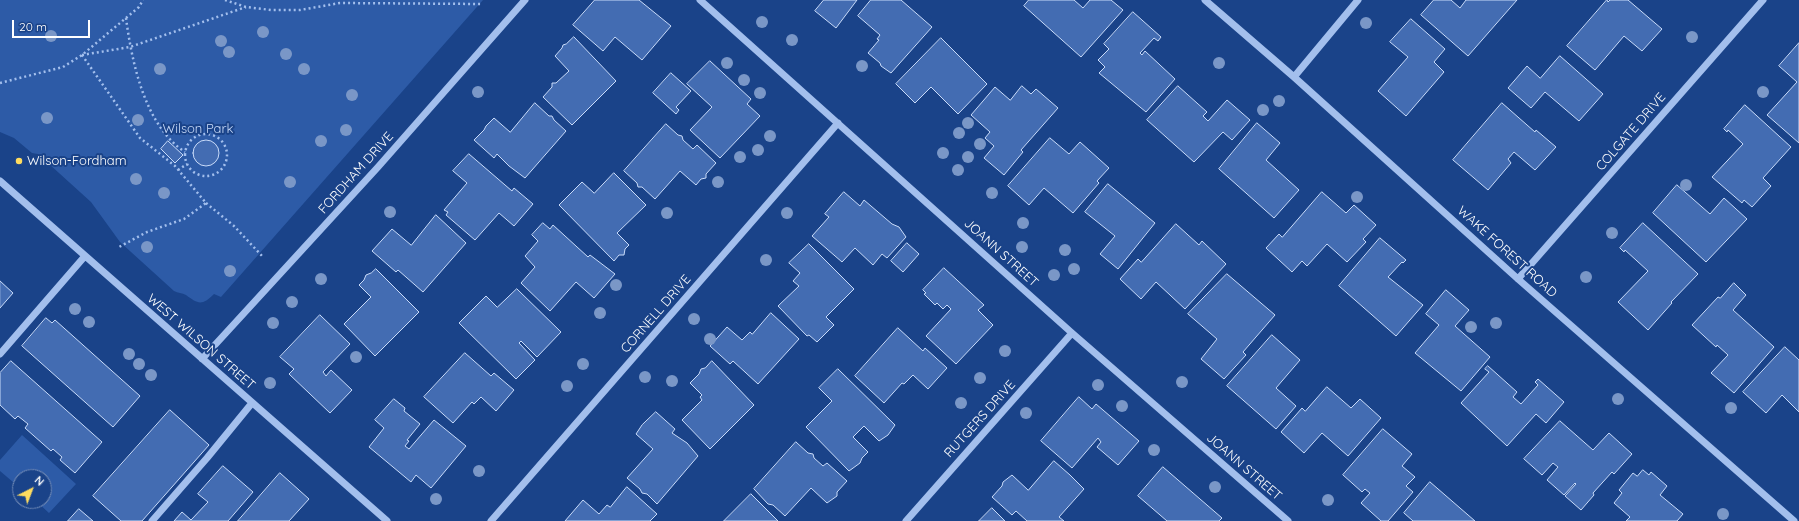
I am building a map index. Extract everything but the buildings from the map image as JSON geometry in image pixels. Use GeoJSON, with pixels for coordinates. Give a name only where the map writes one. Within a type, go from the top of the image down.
{"type":"FeatureCollection","features":[{"type":"Feature","properties":{"kind":"street","name":"FORDHAM DRIVE"},"geometry":{"type":"LineString","coordinates":[[202,359],[378,167],[525,0]]}},
{"type":"Feature","properties":{"kind":"street","name":"JOANN STREET"},"geometry":{"type":"LineString","coordinates":[[700,0],[1072,333],[1288,521]]}},
{"type":"Feature","properties":{"kind":"street","name":"WAKE FOREST ROAD"},"geometry":{"type":"LineString","coordinates":[[1205,0],[1294,77],[1518,279],[1794,521]]}},
{"type":"Feature","properties":{"kind":"street"},"geometry":{"type":"LineString","coordinates":[[1294,77],[1358,0]]}},
{"type":"Feature","properties":{"kind":"street","name":"COLGATE DRIVE"},"geometry":{"type":"LineString","coordinates":[[1518,279],[1763,0]]}},
{"type":"Feature","properties":{"kind":"street","name":"CORNELL DRIVE"},"geometry":{"type":"LineString","coordinates":[[491,521],[838,123]]}},
{"type":"Feature","properties":{"kind":"street","name":"WEST WILSON STREET"},"geometry":{"type":"LineString","coordinates":[[0,181],[387,521]]}},
{"type":"Feature","properties":{"kind":"street"},"geometry":{"type":"LineString","coordinates":[[0,354],[85,256]]}},
{"type":"Feature","properties":{"kind":"street","name":"RUTGERS DRIVE"},"geometry":{"type":"LineString","coordinates":[[906,521],[1072,333]]}},
{"type":"Feature","properties":{"kind":"street"},"geometry":{"type":"LineString","coordinates":[[152,521],[207,458],[252,403]]}},
{"type":"Feature","properties":{"kind":"path"},"geometry":{"type":"LineString","coordinates":[[0,83],[63,67],[82,55],[139,7],[142,0]]}},
{"type":"Feature","properties":{"kind":"path"},"geometry":{"type":"LineString","coordinates":[[226,0],[246,7],[271,10],[300,10],[340,3],[482,4]]}},
{"type":"Feature","properties":{"kind":"path"},"geometry":{"type":"LineString","coordinates":[[82,55],[130,48],[246,7]]}},
{"type":"Feature","properties":{"kind":"path"},"geometry":{"type":"LineString","coordinates":[[126,18],[130,48],[136,75],[158,126],[176,146],[185,152]]}},
{"type":"Feature","properties":{"kind":"path"},"geometry":{"type":"LineString","coordinates":[[82,55],[140,138],[178,170],[206,203],[234,226],[264,257]]}},
{"type":"Feature","properties":{"kind":"path"},"geometry":{"type":"LineString","coordinates":[[208,133],[221,139],[225,145],[227,152],[226,162],[222,168],[210,175],[202,176],[196,173],[187,164],[185,152],[188,143],[194,138],[200,134],[208,133]]}},
{"type":"Feature","properties":{"kind":"path"},"geometry":{"type":"LineString","coordinates":[[178,170],[187,164]]}},
{"type":"Feature","properties":{"kind":"path"},"geometry":{"type":"LineString","coordinates":[[119,247],[147,232],[184,219],[206,203]]}},
{"type":"Feature","properties":{"kind":"green space","name":"Wilson Park"},"geometry":{"type":"Polygon","coordinates":[[[0,0],[483,0],[221,297],[214,294],[203,302],[197,302],[184,294],[174,291],[120,242],[91,202],[38,154],[32,153],[14,138],[0,132],[0,0]]]}},
{"type":"Feature","properties":{"kind":"green space"},"geometry":{"type":"Polygon","coordinates":[[[22,435],[76,484],[49,513],[45,509],[52,509],[52,469],[12,469],[12,481],[0,471],[0,460],[22,435]]]}},
{"type":"Feature","properties":{"kind":"place","name":"Wilson-Fordham"},"geometry":{"type":"Point","coordinates":[19,161]}}]}
